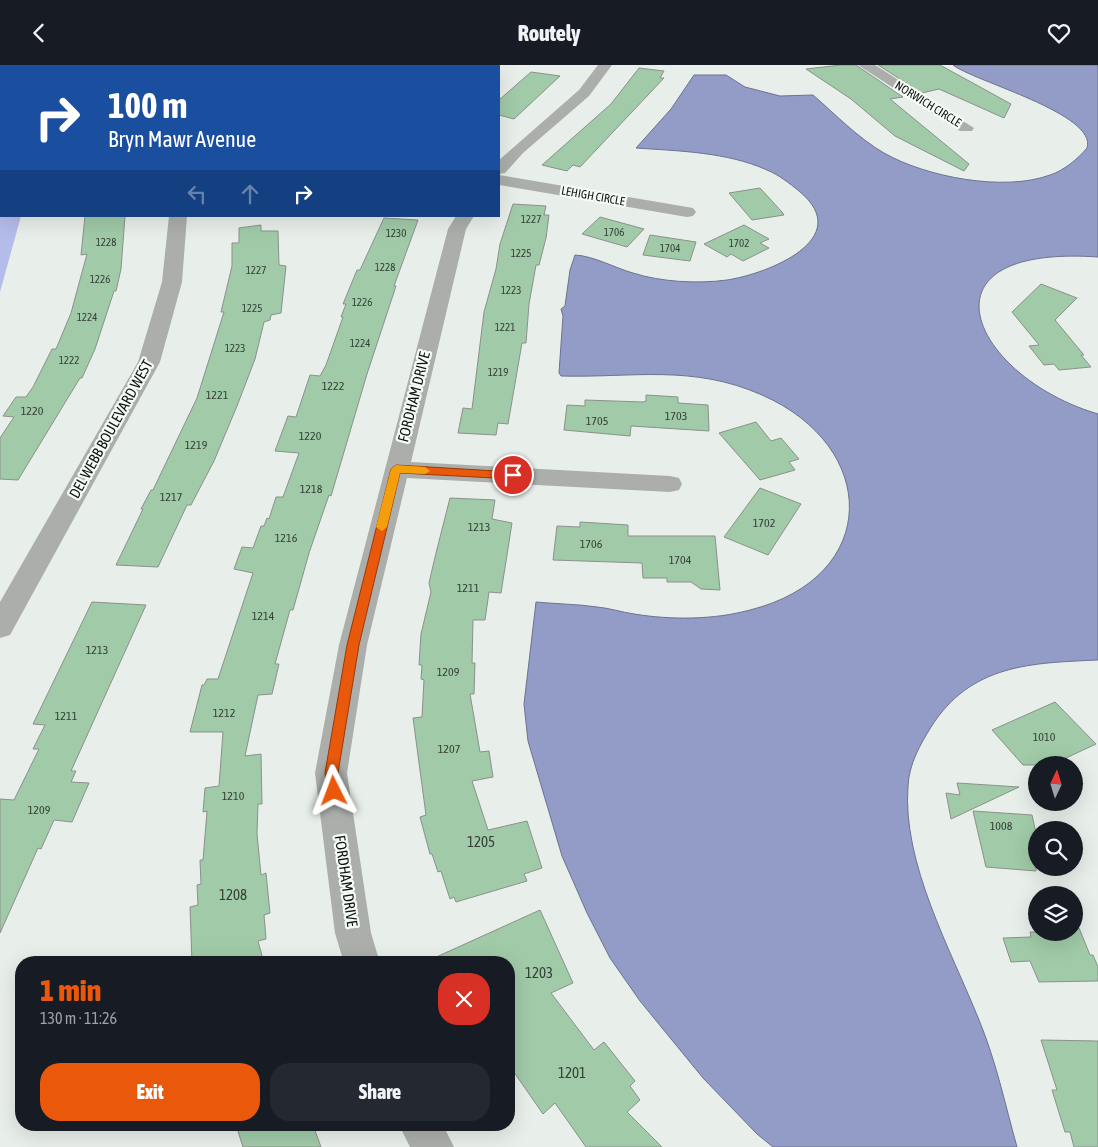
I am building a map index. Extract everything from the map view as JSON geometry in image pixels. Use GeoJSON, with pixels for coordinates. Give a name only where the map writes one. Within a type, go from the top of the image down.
{"type":"FeatureCollection","features":[{"type":"Feature","properties":{"kind":"street"},"geometry":{"type":"LineString","coordinates":[[500,168],[517,150],[584,93],[605,65]]}},
{"type":"Feature","properties":{"kind":"street","name":"NORWICH CIRCLE"},"geometry":{"type":"LineString","coordinates":[[865,65],[966,127]]}},
{"type":"Feature","properties":{"kind":"street","name":"LEHIGH CIRCLE"},"geometry":{"type":"LineString","coordinates":[[500,179],[687,211]]}},
{"type":"Feature","properties":{"kind":"street","name":"DEL WEBB BOULEVARD WEST"},"geometry":{"type":"LineString","coordinates":[[0,627],[149,362],[172,281],[178,217]]}},
{"type":"Feature","properties":{"kind":"street","name":"FORDHAM DRIVE"},"geometry":{"type":"LineString","coordinates":[[360,956],[352,933],[331,773],[353,645],[456,229],[464,217]]}},
{"type":"Feature","properties":{"kind":"street"},"geometry":{"type":"LineString","coordinates":[[396,469],[670,484]]}},
{"type":"Feature","properties":{"kind":"street"},"geometry":{"type":"LineString","coordinates":[[423,1131],[434,1147]]}},
{"type":"Feature","properties":{"kind":"shaded area"},"geometry":{"type":"Polygon","coordinates":[[[953,65],[1098,65],[1098,257],[1039,258],[1001,271],[982,291],[980,317],[993,345],[1019,372],[1054,396],[1098,414],[1098,660],[1026,666],[1004,671],[984,679],[965,690],[947,706],[931,727],[913,762],[908,786],[908,815],[920,875],[943,936],[985,1035],[1017,1147],[773,1147],[757,1134],[703,1078],[640,1001],[610,958],[587,913],[562,856],[528,741],[524,704],[536,602],[582,605],[648,616],[692,618],[721,616],[750,610],[793,593],[824,570],[842,541],[849,510],[845,477],[828,446],[801,418],[762,395],[736,385],[686,376],[561,376],[559,373],[563,316],[561,309],[565,306],[570,270],[575,255],[644,276],[692,282],[716,281],[744,276],[783,262],[800,251],[812,239],[818,224],[814,208],[799,191],[784,179],[771,172],[736,159],[636,148],[671,109],[694,75],[726,75],[745,87],[780,96],[813,95],[874,147],[901,162],[943,175],[988,182],[1031,180],[1060,171],[1087,148],[1085,135],[1074,123],[1055,111],[953,65]]]}},
{"type":"Feature","properties":{"kind":"shaded area"},"geometry":{"type":"Polygon","coordinates":[[[0,217],[21,217],[0,292],[0,217]]]}},
{"type":"Feature","properties":{"kind":"building"},"geometry":{"type":"Polygon","coordinates":[[[856,65],[903,97],[890,99],[969,164],[964,171],[895,136],[851,99],[806,69],[856,65]]]}},
{"type":"Feature","properties":{"kind":"building"},"geometry":{"type":"Polygon","coordinates":[[[878,65],[940,65],[1011,104],[1004,118],[939,89],[922,93],[878,65]]]}},
{"type":"Feature","properties":{"kind":"building"},"geometry":{"type":"Polygon","coordinates":[[[639,68],[664,71],[660,78],[664,78],[580,167],[573,165],[567,171],[542,165],[611,104],[639,68]]]}},
{"type":"Feature","properties":{"kind":"building"},"geometry":{"type":"Polygon","coordinates":[[[531,72],[560,76],[514,119],[500,115],[500,99],[531,72]]]}},
{"type":"Feature","properties":{"kind":"building"},"geometry":{"type":"Polygon","coordinates":[[[760,188],[784,215],[752,220],[729,193],[760,188]]]}},
{"type":"Feature","properties":{"kind":"building"},"geometry":{"type":"Polygon","coordinates":[[[513,204],[546,206],[544,215],[549,215],[546,238],[539,265],[536,265],[529,304],[526,343],[522,343],[508,424],[498,423],[496,435],[458,433],[463,408],[472,409],[484,312],[496,269],[500,244],[513,204]]]}},
{"type":"Feature","properties":{"kind":"building"},"geometry":{"type":"Polygon","coordinates":[[[85,217],[125,217],[121,269],[116,291],[114,291],[95,349],[82,378],[80,378],[18,480],[0,479],[0,438],[14,417],[3,416],[16,397],[26,397],[52,349],[56,349],[71,313],[87,254],[81,255],[85,217]]]}},
{"type":"Feature","properties":{"kind":"building"},"geometry":{"type":"Polygon","coordinates":[[[600,217],[644,229],[627,247],[582,234],[600,217]]]}},
{"type":"Feature","properties":{"kind":"building"},"geometry":{"type":"Polygon","coordinates":[[[384,218],[418,220],[394,286],[396,286],[367,374],[331,496],[329,495],[309,553],[293,610],[290,610],[275,664],[279,664],[272,694],[258,695],[245,756],[261,754],[262,804],[258,804],[257,834],[261,875],[266,873],[270,913],[264,915],[266,939],[258,941],[262,956],[192,956],[190,907],[198,905],[197,885],[201,884],[200,860],[203,860],[207,811],[203,812],[205,788],[219,786],[223,732],[190,732],[202,685],[204,685],[207,679],[218,679],[253,573],[234,569],[242,547],[253,548],[261,526],[264,526],[267,518],[269,519],[276,497],[283,497],[299,453],[275,451],[288,416],[296,417],[310,375],[320,376],[326,365],[343,317],[341,317],[346,304],[343,304],[357,270],[360,270],[384,218]]]}},
{"type":"Feature","properties":{"kind":"building"},"geometry":{"type":"Polygon","coordinates":[[[261,225],[261,231],[278,231],[279,265],[286,266],[281,313],[271,315],[270,320],[264,322],[255,359],[214,461],[191,505],[187,505],[158,567],[116,565],[143,509],[141,509],[151,490],[153,490],[197,398],[224,312],[221,312],[232,266],[232,243],[239,243],[239,228],[261,225]]]}},
{"type":"Feature","properties":{"kind":"building"},"geometry":{"type":"Polygon","coordinates":[[[744,225],[769,239],[760,243],[769,248],[743,261],[731,254],[727,257],[704,244],[744,225]]]}},
{"type":"Feature","properties":{"kind":"building"},"geometry":{"type":"Polygon","coordinates":[[[650,235],[696,242],[690,261],[643,255],[650,235]]]}},
{"type":"Feature","properties":{"kind":"building"},"geometry":{"type":"Polygon","coordinates":[[[1041,284],[1077,298],[1055,320],[1084,355],[1081,355],[1091,367],[1059,370],[1054,364],[1044,365],[1029,346],[1039,345],[1012,312],[1041,284]]]}},
{"type":"Feature","properties":{"kind":"building"},"geometry":{"type":"Polygon","coordinates":[[[646,395],[678,397],[678,403],[708,405],[709,431],[631,426],[630,436],[564,430],[567,405],[585,406],[585,400],[643,402],[646,401],[646,395]]]}},
{"type":"Feature","properties":{"kind":"building"},"geometry":{"type":"Polygon","coordinates":[[[756,422],[771,441],[781,438],[799,459],[789,462],[795,470],[760,480],[719,433],[756,422]]]}},
{"type":"Feature","properties":{"kind":"building"},"geometry":{"type":"Polygon","coordinates":[[[760,488],[801,504],[768,555],[724,537],[760,488]]]}},
{"type":"Feature","properties":{"kind":"building"},"geometry":{"type":"Polygon","coordinates":[[[450,498],[495,500],[492,519],[512,523],[501,593],[489,592],[485,620],[473,620],[472,663],[475,663],[474,694],[470,694],[480,752],[489,751],[493,777],[472,781],[488,830],[527,821],[542,868],[524,874],[527,881],[456,902],[454,897],[450,899],[441,871],[438,872],[432,854],[430,854],[420,817],[426,815],[413,718],[422,717],[424,680],[421,679],[422,665],[419,665],[421,634],[431,592],[429,583],[450,498]]]}},
{"type":"Feature","properties":{"kind":"building"},"geometry":{"type":"Polygon","coordinates":[[[580,522],[628,525],[628,536],[715,536],[720,590],[701,589],[691,582],[667,582],[667,578],[643,578],[642,563],[553,560],[557,526],[580,527],[580,522]]]}},
{"type":"Feature","properties":{"kind":"building"},"geometry":{"type":"Polygon","coordinates":[[[92,602],[146,605],[71,771],[76,771],[71,782],[89,783],[72,822],[54,820],[41,849],[38,848],[0,933],[0,799],[14,800],[39,749],[33,749],[45,725],[33,724],[92,602]]]}},
{"type":"Feature","properties":{"kind":"building"},"geometry":{"type":"Polygon","coordinates":[[[1055,702],[1096,744],[1070,756],[1028,756],[1028,765],[1023,765],[992,730],[1055,702]]]}},
{"type":"Feature","properties":{"kind":"building"},"geometry":{"type":"Polygon","coordinates":[[[957,783],[1019,787],[951,819],[946,793],[960,795],[957,783]]]}},
{"type":"Feature","properties":{"kind":"building"},"geometry":{"type":"Polygon","coordinates":[[[973,811],[1032,815],[1033,821],[1028,821],[1028,870],[986,867],[973,811]]]}},
{"type":"Feature","properties":{"kind":"building"},"geometry":{"type":"Polygon","coordinates":[[[540,910],[573,983],[551,993],[594,1050],[604,1042],[635,1081],[630,1086],[640,1100],[627,1112],[662,1147],[586,1147],[555,1103],[543,1114],[515,1074],[515,956],[438,956],[540,910]]]}},
{"type":"Feature","properties":{"kind":"building"},"geometry":{"type":"Polygon","coordinates":[[[1028,937],[1028,941],[1083,941],[1083,938],[1090,955],[1093,955],[1098,967],[1098,981],[1039,982],[1030,961],[1011,962],[1003,938],[1028,937]]]}},
{"type":"Feature","properties":{"kind":"building"},"geometry":{"type":"Polygon","coordinates":[[[1041,1040],[1098,1041],[1098,1147],[1074,1147],[1070,1132],[1065,1132],[1052,1090],[1057,1090],[1041,1040]]]}},
{"type":"Feature","properties":{"kind":"building"},"geometry":{"type":"Polygon","coordinates":[[[238,1131],[315,1131],[321,1147],[243,1147],[238,1131]]]}},
{"type":"Feature","properties":{"kind":"slow traffic"},"geometry":{"type":"LineString","coordinates":[[382,527],[396,469],[425,471]]}},
{"type":"Feature","properties":{"kind":"route"},"geometry":{"type":"LineString","coordinates":[[334,791],[331,773],[353,645],[396,469],[513,475]]}}]}
